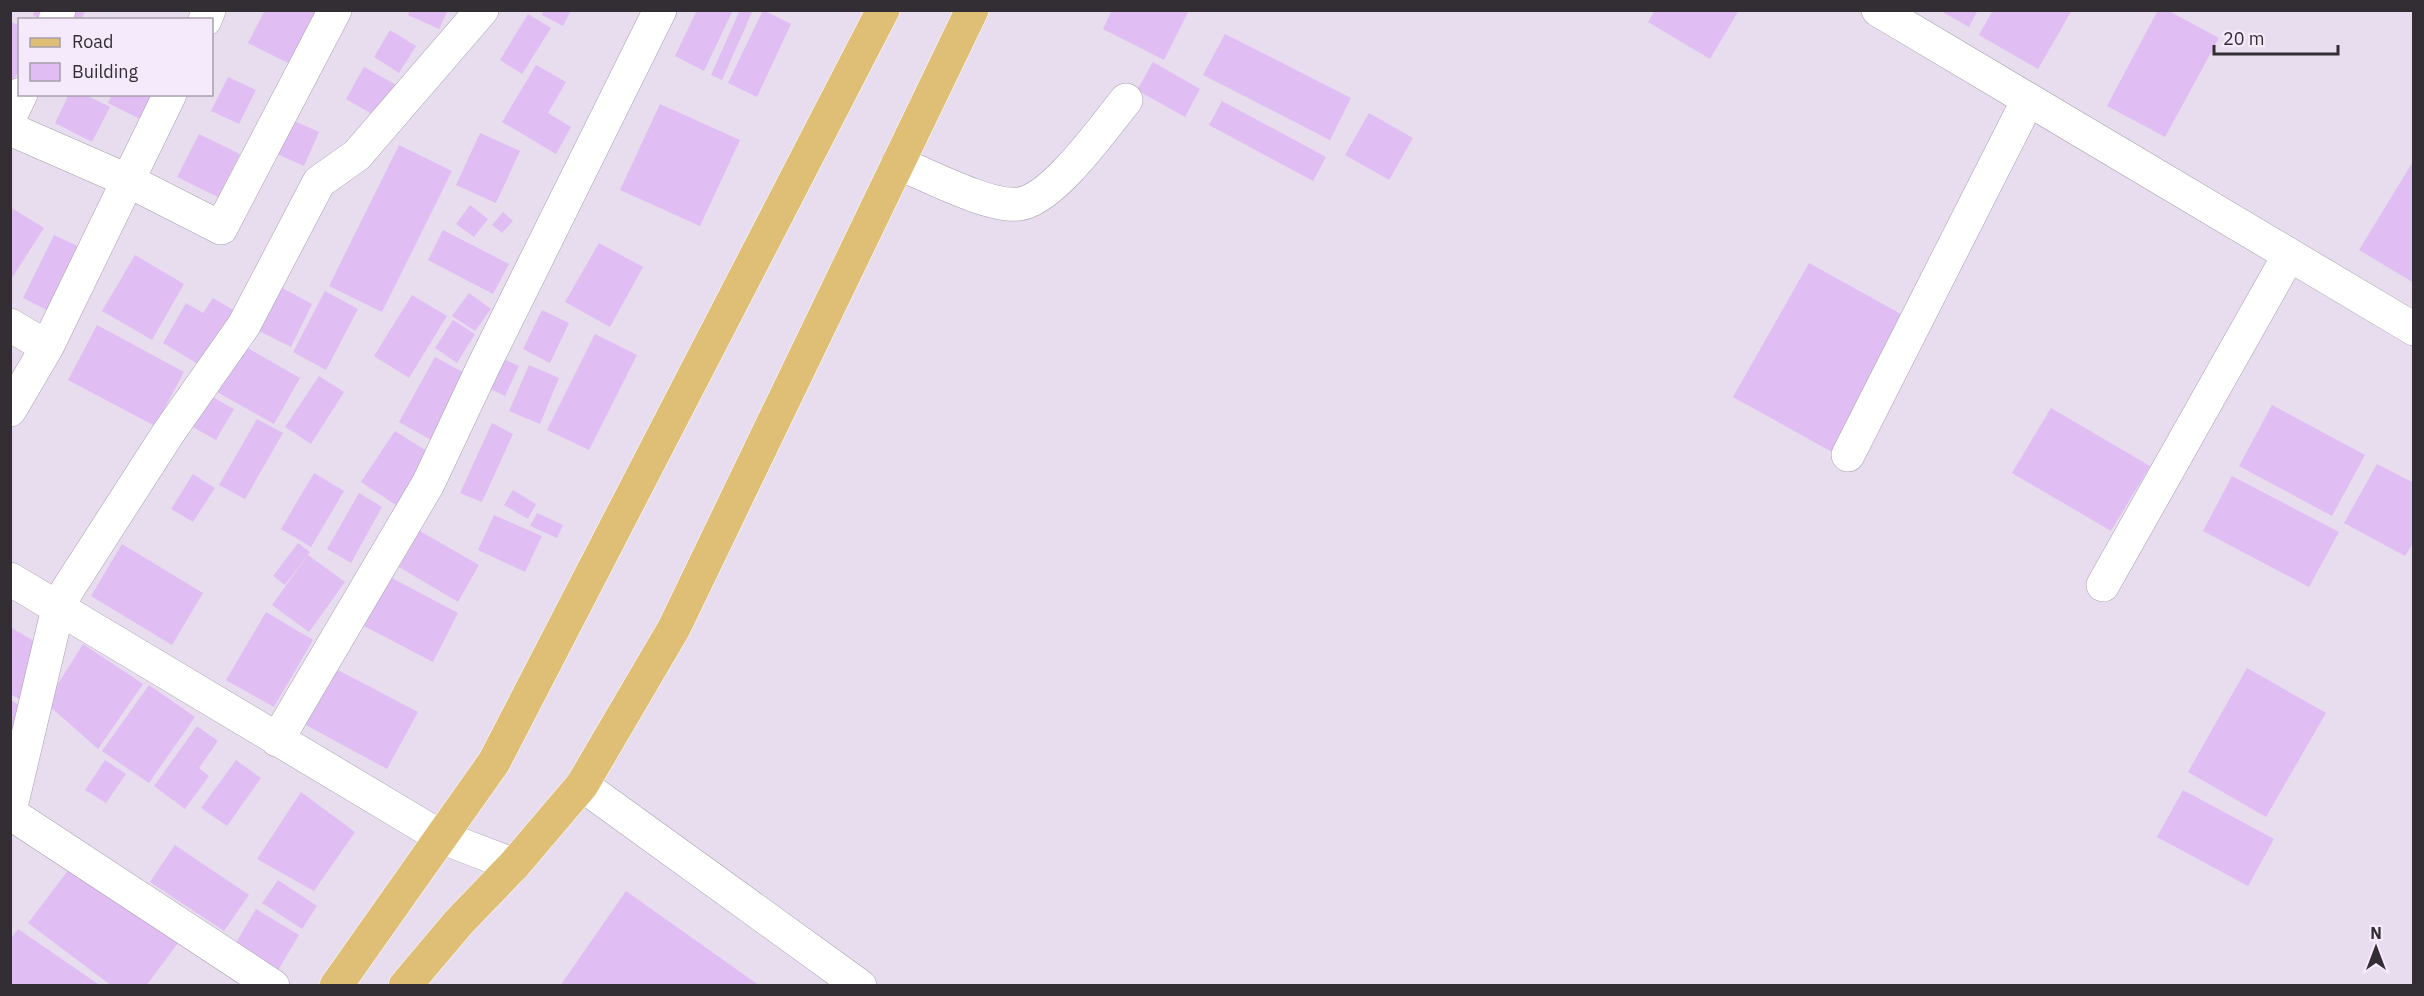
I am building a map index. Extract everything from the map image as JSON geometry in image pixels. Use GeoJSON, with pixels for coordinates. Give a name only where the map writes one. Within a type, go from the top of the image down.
{"type":"FeatureCollection","features":[{"type":"Feature","properties":{"kind":"main road"},"geometry":{"type":"LineString","coordinates":[[336,986],[494,762],[883,10]]}},
{"type":"Feature","properties":{"kind":"main road"},"geometry":{"type":"LineString","coordinates":[[405,986],[459,922],[514,865],[582,785],[674,628],[972,10]]}},
{"type":"Feature","properties":{"kind":"street"},"geometry":{"type":"LineString","coordinates":[[10,129],[129,181],[221,228],[335,10]]}},
{"type":"Feature","properties":{"kind":"street"},"geometry":{"type":"LineString","coordinates":[[273,986],[10,812],[58,608],[163,442],[244,325],[319,182],[357,155],[482,10]]}},
{"type":"Feature","properties":{"kind":"street"},"geometry":{"type":"LineString","coordinates":[[277,740],[428,484],[484,365],[660,10]]}},
{"type":"Feature","properties":{"kind":"street"},"geometry":{"type":"LineString","coordinates":[[1878,10],[2414,329]]}},
{"type":"Feature","properties":{"kind":"street"},"geometry":{"type":"LineString","coordinates":[[10,117],[20,96]]}},
{"type":"Feature","properties":{"kind":"street"},"geometry":{"type":"LineString","coordinates":[[10,410],[47,347],[169,96]]}},
{"type":"Feature","properties":{"kind":"street"},"geometry":{"type":"LineString","coordinates":[[898,163],[993,201],[1019,204],[1037,199],[1054,186],[1126,100]]}},
{"type":"Feature","properties":{"kind":"street"},"geometry":{"type":"LineString","coordinates":[[1848,455],[2028,100]]}},
{"type":"Feature","properties":{"kind":"street"},"geometry":{"type":"LineString","coordinates":[[2103,585],[2289,255]]}},
{"type":"Feature","properties":{"kind":"street"},"geometry":{"type":"LineString","coordinates":[[10,325],[47,347]]}},
{"type":"Feature","properties":{"kind":"street"},"geometry":{"type":"LineString","coordinates":[[10,579],[441,837],[514,865]]}},
{"type":"Feature","properties":{"kind":"street"},"geometry":{"type":"LineString","coordinates":[[582,785],[860,986]]}},
{"type":"Feature","properties":{"kind":"building"},"geometry":{"type":"Polygon","coordinates":[[[35,10],[86,10],[81,18],[38,18],[33,15],[35,10]]]}},
{"type":"Feature","properties":{"kind":"building"},"geometry":{"type":"Polygon","coordinates":[[[265,10],[351,10],[316,77],[248,43],[265,10]]]}},
{"type":"Feature","properties":{"kind":"building"},"geometry":{"type":"Polygon","coordinates":[[[410,10],[448,10],[439,29],[408,15],[410,10]]]}},
{"type":"Feature","properties":{"kind":"building"},"geometry":{"type":"Polygon","coordinates":[[[544,10],[571,10],[563,26],[542,15],[544,10]]]}},
{"type":"Feature","properties":{"kind":"building"},"geometry":{"type":"Polygon","coordinates":[[[697,10],[733,10],[704,71],[675,56],[697,10]]]}},
{"type":"Feature","properties":{"kind":"building"},"geometry":{"type":"Polygon","coordinates":[[[740,10],[753,10],[722,80],[711,75],[740,10]]]}},
{"type":"Feature","properties":{"kind":"building"},"geometry":{"type":"Polygon","coordinates":[[[763,10],[791,24],[757,97],[728,83],[763,10]]]}},
{"type":"Feature","properties":{"kind":"building"},"geometry":{"type":"Polygon","coordinates":[[[1112,10],[1189,10],[1164,60],[1103,29],[1112,10]]]}},
{"type":"Feature","properties":{"kind":"building"},"geometry":{"type":"Polygon","coordinates":[[[1655,10],[1739,10],[1710,59],[1648,22],[1655,10]]]}},
{"type":"Feature","properties":{"kind":"building"},"geometry":{"type":"Polygon","coordinates":[[[1939,10],[1978,10],[1969,27],[1939,10]]]}},
{"type":"Feature","properties":{"kind":"building"},"geometry":{"type":"Polygon","coordinates":[[[1993,10],[2072,10],[2038,69],[1979,35],[1993,10]]]}},
{"type":"Feature","properties":{"kind":"building"},"geometry":{"type":"Polygon","coordinates":[[[2158,10],[2167,10],[2219,38],[2165,137],[2107,106],[2158,10]]]}},
{"type":"Feature","properties":{"kind":"building"},"geometry":{"type":"Polygon","coordinates":[[[528,14],[551,28],[522,74],[500,60],[528,14]]]}},
{"type":"Feature","properties":{"kind":"building"},"geometry":{"type":"Polygon","coordinates":[[[10,21],[18,25],[18,73],[10,84],[10,21]]]}},
{"type":"Feature","properties":{"kind":"building"},"geometry":{"type":"Polygon","coordinates":[[[390,30],[416,46],[399,73],[374,57],[390,30]]]}},
{"type":"Feature","properties":{"kind":"building"},"geometry":{"type":"Polygon","coordinates":[[[1225,34],[1351,98],[1330,140],[1203,75],[1225,34]]]}},
{"type":"Feature","properties":{"kind":"building"},"geometry":{"type":"Polygon","coordinates":[[[1153,62],[1200,89],[1185,117],[1137,90],[1153,62]]]}},
{"type":"Feature","properties":{"kind":"building"},"geometry":{"type":"Polygon","coordinates":[[[536,65],[566,82],[548,113],[571,127],[556,154],[502,122],[536,65]]]}},
{"type":"Feature","properties":{"kind":"building"},"geometry":{"type":"Polygon","coordinates":[[[364,67],[398,86],[379,118],[346,99],[364,67]]]}},
{"type":"Feature","properties":{"kind":"building"},"geometry":{"type":"Polygon","coordinates":[[[228,77],[256,90],[239,124],[211,111],[228,77]]]}},
{"type":"Feature","properties":{"kind":"building"},"geometry":{"type":"Polygon","coordinates":[[[68,96],[88,96],[110,107],[92,142],[55,123],[68,96]]]}},
{"type":"Feature","properties":{"kind":"building"},"geometry":{"type":"Polygon","coordinates":[[[111,96],[154,96],[142,120],[108,103],[111,96]]]}},
{"type":"Feature","properties":{"kind":"building"},"geometry":{"type":"Polygon","coordinates":[[[1222,101],[1326,157],[1313,181],[1209,125],[1222,101]]]}},
{"type":"Feature","properties":{"kind":"building"},"geometry":{"type":"Polygon","coordinates":[[[660,104],[740,140],[700,226],[620,190],[660,104]]]}},
{"type":"Feature","properties":{"kind":"building"},"geometry":{"type":"Polygon","coordinates":[[[272,111],[319,132],[304,166],[257,145],[272,111]]]}},
{"type":"Feature","properties":{"kind":"building"},"geometry":{"type":"Polygon","coordinates":[[[1369,113],[1413,138],[1389,180],[1345,155],[1369,113]]]}},
{"type":"Feature","properties":{"kind":"building"},"geometry":{"type":"Polygon","coordinates":[[[480,133],[520,151],[496,203],[456,185],[480,133]]]}},
{"type":"Feature","properties":{"kind":"building"},"geometry":{"type":"Polygon","coordinates":[[[199,134],[240,154],[218,197],[177,177],[199,134]]]}},
{"type":"Feature","properties":{"kind":"building"},"geometry":{"type":"Polygon","coordinates":[[[399,145],[452,171],[382,312],[329,286],[399,145]]]}},
{"type":"Feature","properties":{"kind":"building"},"geometry":{"type":"Polygon","coordinates":[[[2414,160],[2414,283],[2359,250],[2414,160]]]}},
{"type":"Feature","properties":{"kind":"building"},"geometry":{"type":"Polygon","coordinates":[[[470,205],[488,219],[474,237],[456,224],[470,205]]]}},
{"type":"Feature","properties":{"kind":"building"},"geometry":{"type":"Polygon","coordinates":[[[10,207],[44,228],[10,281],[10,207]]]}},
{"type":"Feature","properties":{"kind":"building"},"geometry":{"type":"Polygon","coordinates":[[[503,212],[513,221],[502,233],[492,225],[503,212]]]}},
{"type":"Feature","properties":{"kind":"building"},"geometry":{"type":"Polygon","coordinates":[[[443,230],[509,264],[493,294],[428,260],[443,230]]]}},
{"type":"Feature","properties":{"kind":"building"},"geometry":{"type":"Polygon","coordinates":[[[54,235],[84,249],[53,313],[23,298],[54,235]]]}},
{"type":"Feature","properties":{"kind":"building"},"geometry":{"type":"Polygon","coordinates":[[[599,243],[643,267],[610,327],[565,302],[599,243]]]}},
{"type":"Feature","properties":{"kind":"building"},"geometry":{"type":"Polygon","coordinates":[[[135,255],[184,284],[152,340],[102,311],[135,255]]]}},
{"type":"Feature","properties":{"kind":"building"},"geometry":{"type":"Polygon","coordinates":[[[1809,263],[1908,318],[1832,452],[1733,397],[1809,263]]]}},
{"type":"Feature","properties":{"kind":"building"},"geometry":{"type":"Polygon","coordinates":[[[275,284],[312,304],[291,347],[253,328],[275,284]]]}},
{"type":"Feature","properties":{"kind":"building"},"geometry":{"type":"Polygon","coordinates":[[[325,291],[358,309],[326,370],[293,352],[325,291]]]}},
{"type":"Feature","properties":{"kind":"building"},"geometry":{"type":"Polygon","coordinates":[[[469,293],[491,309],[475,331],[452,316],[469,293]]]}},
{"type":"Feature","properties":{"kind":"building"},"geometry":{"type":"Polygon","coordinates":[[[412,295],[447,316],[409,378],[374,356],[412,295]]]}},
{"type":"Feature","properties":{"kind":"building"},"geometry":{"type":"Polygon","coordinates":[[[213,298],[235,311],[203,367],[163,343],[186,303],[203,313],[213,298]]]}},
{"type":"Feature","properties":{"kind":"building"},"geometry":{"type":"Polygon","coordinates":[[[542,310],[569,323],[550,363],[523,349],[542,310]]]}},
{"type":"Feature","properties":{"kind":"building"},"geometry":{"type":"Polygon","coordinates":[[[453,320],[475,334],[457,363],[435,348],[453,320]]]}},
{"type":"Feature","properties":{"kind":"building"},"geometry":{"type":"Polygon","coordinates":[[[97,325],[184,372],[155,426],[68,380],[97,325]]]}},
{"type":"Feature","properties":{"kind":"building"},"geometry":{"type":"Polygon","coordinates":[[[595,334],[637,355],[589,450],[547,430],[595,334]]]}},
{"type":"Feature","properties":{"kind":"building"},"geometry":{"type":"Polygon","coordinates":[[[244,346],[300,378],[274,424],[217,392],[244,346]]]}},
{"type":"Feature","properties":{"kind":"building"},"geometry":{"type":"Polygon","coordinates":[[[435,357],[470,376],[433,441],[399,422],[435,357]]]}},
{"type":"Feature","properties":{"kind":"building"},"geometry":{"type":"Polygon","coordinates":[[[504,359],[519,366],[505,396],[491,389],[504,359]]]}},
{"type":"Feature","properties":{"kind":"building"},"geometry":{"type":"Polygon","coordinates":[[[529,365],[559,378],[540,424],[509,411],[529,365]]]}},
{"type":"Feature","properties":{"kind":"building"},"geometry":{"type":"Polygon","coordinates":[[[319,376],[344,392],[311,444],[285,427],[319,376]]]}},
{"type":"Feature","properties":{"kind":"building"},"geometry":{"type":"Polygon","coordinates":[[[209,395],[234,409],[216,440],[191,426],[209,395]]]}},
{"type":"Feature","properties":{"kind":"building"},"geometry":{"type":"Polygon","coordinates":[[[2272,405],[2365,455],[2332,516],[2239,466],[2272,405]]]}},
{"type":"Feature","properties":{"kind":"building"},"geometry":{"type":"Polygon","coordinates":[[[2051,408],[2150,466],[2111,531],[2012,473],[2051,408]]]}},
{"type":"Feature","properties":{"kind":"building"},"geometry":{"type":"Polygon","coordinates":[[[257,419],[283,433],[245,499],[219,485],[257,419]]]}},
{"type":"Feature","properties":{"kind":"building"},"geometry":{"type":"Polygon","coordinates":[[[492,423],[513,434],[482,502],[460,493],[492,423]]]}},
{"type":"Feature","properties":{"kind":"building"},"geometry":{"type":"Polygon","coordinates":[[[395,431],[433,455],[399,507],[361,482],[395,431]]]}},
{"type":"Feature","properties":{"kind":"building"},"geometry":{"type":"Polygon","coordinates":[[[2377,464],[2414,483],[2414,542],[2405,556],[2344,523],[2377,464]]]}},
{"type":"Feature","properties":{"kind":"building"},"geometry":{"type":"Polygon","coordinates":[[[314,473],[344,491],[311,547],[281,529],[314,473]]]}},
{"type":"Feature","properties":{"kind":"building"},"geometry":{"type":"Polygon","coordinates":[[[193,474],[215,488],[193,522],[171,509],[193,474]]]}},
{"type":"Feature","properties":{"kind":"building"},"geometry":{"type":"Polygon","coordinates":[[[2232,476],[2339,532],[2309,587],[2203,531],[2232,476]]]}},
{"type":"Feature","properties":{"kind":"building"},"geometry":{"type":"Polygon","coordinates":[[[513,490],[536,504],[528,519],[504,505],[513,490]]]}},
{"type":"Feature","properties":{"kind":"building"},"geometry":{"type":"Polygon","coordinates":[[[359,493],[382,507],[351,563],[327,549],[359,493]]]}},
{"type":"Feature","properties":{"kind":"building"},"geometry":{"type":"Polygon","coordinates":[[[537,513],[563,525],[557,538],[530,526],[537,513]]]}},
{"type":"Feature","properties":{"kind":"building"},"geometry":{"type":"Polygon","coordinates":[[[494,515],[542,536],[525,572],[478,550],[494,515]]]}},
{"type":"Feature","properties":{"kind":"building"},"geometry":{"type":"Polygon","coordinates":[[[420,531],[479,565],[458,602],[399,567],[420,531]]]}},
{"type":"Feature","properties":{"kind":"building"},"geometry":{"type":"Polygon","coordinates":[[[298,543],[310,552],[285,585],[273,576],[298,543]]]}},
{"type":"Feature","properties":{"kind":"building"},"geometry":{"type":"Polygon","coordinates":[[[122,544],[203,593],[172,645],[91,596],[122,544]]]}},
{"type":"Feature","properties":{"kind":"building"},"geometry":{"type":"Polygon","coordinates":[[[308,555],[345,582],[309,632],[272,605],[308,555]]]}},
{"type":"Feature","properties":{"kind":"building"},"geometry":{"type":"Polygon","coordinates":[[[390,577],[458,613],[433,662],[364,626],[390,577]]]}},
{"type":"Feature","properties":{"kind":"building"},"geometry":{"type":"Polygon","coordinates":[[[266,612],[313,640],[274,707],[226,680],[266,612]]]}},
{"type":"Feature","properties":{"kind":"building"},"geometry":{"type":"Polygon","coordinates":[[[10,627],[51,651],[21,700],[10,694],[10,627]]]}},
{"type":"Feature","properties":{"kind":"building"},"geometry":{"type":"Polygon","coordinates":[[[83,644],[143,684],[98,749],[46,703],[83,644]]]}},
{"type":"Feature","properties":{"kind":"building"},"geometry":{"type":"Polygon","coordinates":[[[334,668],[418,712],[387,769],[304,724],[334,668]]]}},
{"type":"Feature","properties":{"kind":"building"},"geometry":{"type":"Polygon","coordinates":[[[2247,668],[2326,713],[2266,817],[2188,772],[2247,668]]]}},
{"type":"Feature","properties":{"kind":"building"},"geometry":{"type":"Polygon","coordinates":[[[149,685],[195,717],[149,783],[102,751],[149,685]]]}},
{"type":"Feature","properties":{"kind":"building"},"geometry":{"type":"Polygon","coordinates":[[[10,699],[26,710],[10,733],[10,699]]]}},
{"type":"Feature","properties":{"kind":"building"},"geometry":{"type":"Polygon","coordinates":[[[197,726],[218,741],[199,768],[209,776],[185,809],[154,786],[197,726]]]}},
{"type":"Feature","properties":{"kind":"building"},"geometry":{"type":"Polygon","coordinates":[[[105,760],[126,774],[106,803],[85,790],[105,760]]]}},
{"type":"Feature","properties":{"kind":"building"},"geometry":{"type":"Polygon","coordinates":[[[236,760],[261,778],[227,826],[201,808],[236,760]]]}},
{"type":"Feature","properties":{"kind":"building"},"geometry":{"type":"Polygon","coordinates":[[[2183,790],[2274,839],[2248,886],[2157,837],[2183,790]]]}},
{"type":"Feature","properties":{"kind":"building"},"geometry":{"type":"Polygon","coordinates":[[[301,792],[355,832],[314,891],[257,859],[301,792]]]}},
{"type":"Feature","properties":{"kind":"building"},"geometry":{"type":"Polygon","coordinates":[[[175,845],[249,895],[224,931],[150,882],[175,845]]]}},
{"type":"Feature","properties":{"kind":"building"},"geometry":{"type":"Polygon","coordinates":[[[76,860],[181,939],[146,986],[112,986],[28,923],[76,860]]]}},
{"type":"Feature","properties":{"kind":"building"},"geometry":{"type":"Polygon","coordinates":[[[278,880],[317,906],[302,929],[262,903],[278,880]]]}},
{"type":"Feature","properties":{"kind":"building"},"geometry":{"type":"Polygon","coordinates":[[[626,891],[760,986],[560,986],[626,891]]]}},
{"type":"Feature","properties":{"kind":"building"},"geometry":{"type":"Polygon","coordinates":[[[256,909],[299,935],[277,972],[234,946],[256,909]]]}},
{"type":"Feature","properties":{"kind":"building"},"geometry":{"type":"Polygon","coordinates":[[[18,929],[101,986],[10,986],[10,940],[18,929]]]}}]}
